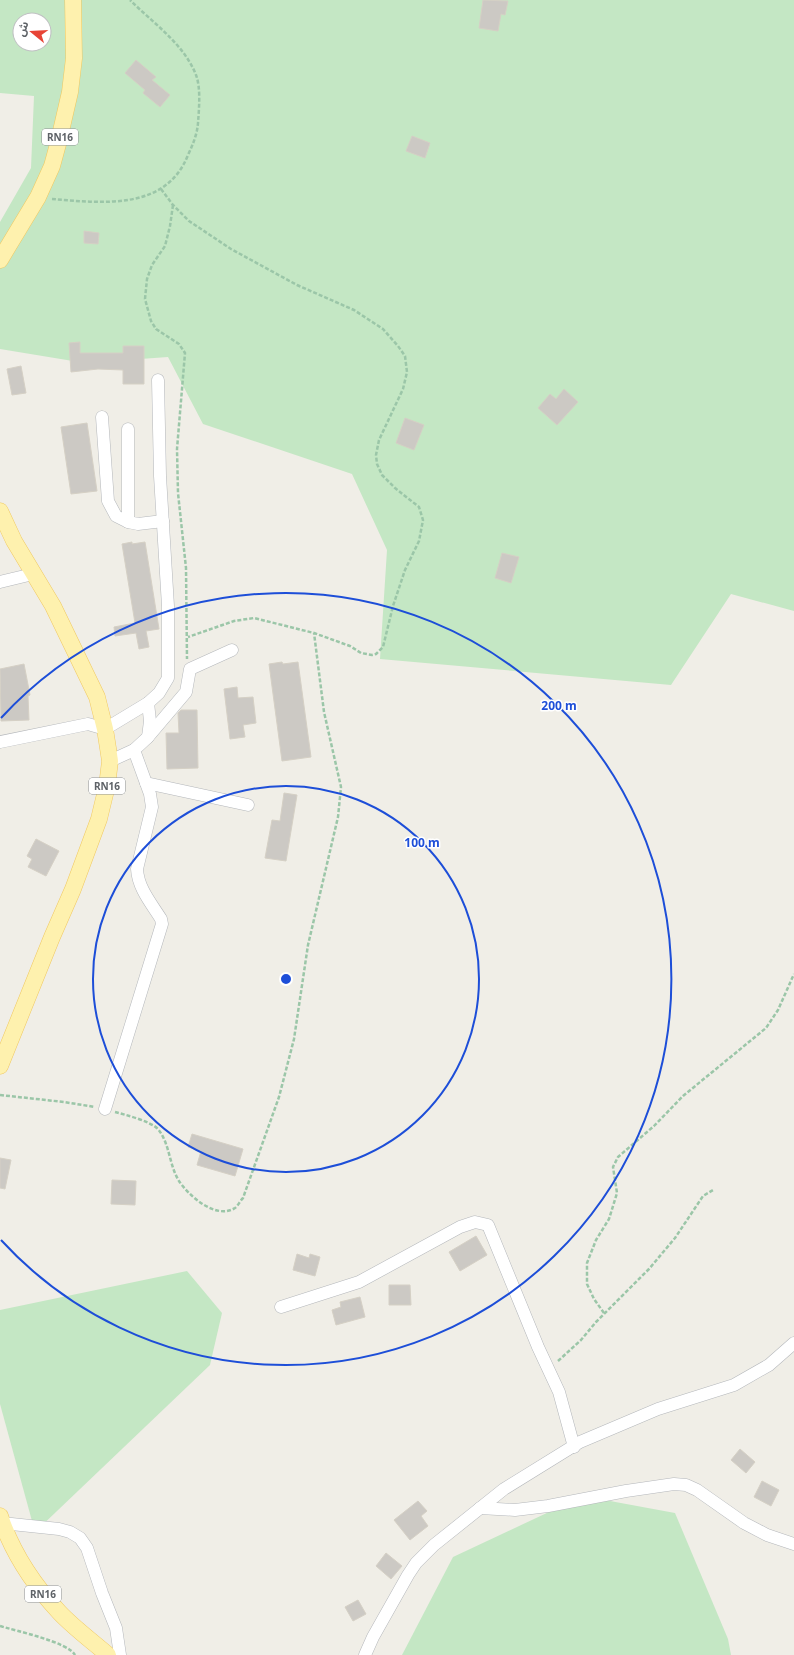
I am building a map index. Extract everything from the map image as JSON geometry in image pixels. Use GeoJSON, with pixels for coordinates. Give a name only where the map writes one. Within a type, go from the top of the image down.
{"type":"FeatureCollection","features":[{"type":"Feature","properties":{"kind":"main road","name":"RN16"},"geometry":{"type":"LineString","coordinates":[[0,260],[38,197],[52,166],[70,92],[74,58],[73,0]]}},
{"type":"Feature","properties":{"kind":"main road","name":"RN16"},"geometry":{"type":"LineString","coordinates":[[0,511],[14,541],[53,606],[97,697],[105,729],[110,761],[107,786],[100,819],[73,889],[0,1066]]}},
{"type":"Feature","properties":{"kind":"main road","name":"RN16"},"geometry":{"type":"LineString","coordinates":[[1,1519],[15,1552],[35,1584],[60,1613],[108,1655]]}},
{"type":"Feature","properties":{"kind":"street"},"geometry":{"type":"LineString","coordinates":[[0,742],[88,724],[105,729],[148,703],[159,693],[168,678],[168,606],[160,476],[158,380]]}},
{"type":"Feature","properties":{"kind":"street"},"geometry":{"type":"LineString","coordinates":[[102,418],[108,501],[116,516],[128,522],[138,524],[163,521]]}},
{"type":"Feature","properties":{"kind":"street"},"geometry":{"type":"LineString","coordinates":[[128,430],[128,522]]}},
{"type":"Feature","properties":{"kind":"street"},"geometry":{"type":"LineString","coordinates":[[0,582],[33,574]]}},
{"type":"Feature","properties":{"kind":"street"},"geometry":{"type":"LineString","coordinates":[[110,761],[134,750],[148,738],[186,692],[190,669],[232,650]]}},
{"type":"Feature","properties":{"kind":"street"},"geometry":{"type":"LineString","coordinates":[[168,678],[178,679],[188,683]]}},
{"type":"Feature","properties":{"kind":"street"},"geometry":{"type":"LineString","coordinates":[[148,703],[150,721],[148,738]]}},
{"type":"Feature","properties":{"kind":"street"},"geometry":{"type":"LineString","coordinates":[[105,1108],[162,924],[140,885],[138,878],[137,869],[152,808],[146,783],[134,750]]}},
{"type":"Feature","properties":{"kind":"street"},"geometry":{"type":"LineString","coordinates":[[146,783],[248,805]]}},
{"type":"Feature","properties":{"kind":"street"},"geometry":{"type":"LineString","coordinates":[[281,1307],[359,1282],[444,1234],[460,1227],[475,1222],[488,1226],[559,1392],[574,1448]]}},
{"type":"Feature","properties":{"kind":"street"},"geometry":{"type":"LineString","coordinates":[[365,1655],[384,1618],[416,1563],[434,1545],[504,1489],[574,1448],[580,1442],[658,1409],[734,1385],[769,1365],[794,1343]]}},
{"type":"Feature","properties":{"kind":"street"},"geometry":{"type":"LineString","coordinates":[[480,1508],[515,1510],[548,1506],[626,1491],[674,1484],[697,1490],[744,1523],[768,1535],[794,1544]]}},
{"type":"Feature","properties":{"kind":"street"},"geometry":{"type":"LineString","coordinates":[[1,1519],[59,1529],[70,1532],[80,1538],[87,1548],[102,1593],[116,1628],[120,1655]]}},
{"type":"Feature","properties":{"kind":"path"},"geometry":{"type":"LineString","coordinates":[[38,197],[93,202],[129,200],[153,194],[161,189],[172,181],[184,165],[197,134],[200,102],[197,76],[183,51],[130,0]]}},
{"type":"Feature","properties":{"kind":"path"},"geometry":{"type":"LineString","coordinates":[[161,189],[173,205],[189,221],[231,249],[297,286],[354,310],[383,329],[405,356],[407,372],[403,389],[379,440],[376,464],[386,480],[419,507],[423,520],[419,541],[405,570],[393,606],[384,647],[379,652],[372,655],[362,653],[350,646],[314,633],[254,618],[234,621],[188,637]]}},
{"type":"Feature","properties":{"kind":"path"},"geometry":{"type":"LineString","coordinates":[[173,205],[165,246],[152,265],[147,279],[145,299],[151,321],[156,329],[179,344],[185,353],[177,449],[178,493],[186,568],[188,637],[187,657],[190,669]]}},
{"type":"Feature","properties":{"kind":"path"},"geometry":{"type":"LineString","coordinates":[[0,1095],[105,1108],[143,1121],[157,1128],[179,1180],[195,1198],[213,1210],[227,1211],[236,1207],[243,1198],[279,1097],[294,1039],[308,945],[338,817],[341,787],[324,712],[314,633]]}},
{"type":"Feature","properties":{"kind":"path"},"geometry":{"type":"LineString","coordinates":[[604,1314],[594,1299],[587,1284],[587,1263],[596,1240],[609,1219],[618,1193],[613,1167],[618,1158],[654,1126],[683,1096],[766,1028],[778,1010],[794,974]]}},
{"type":"Feature","properties":{"kind":"path"},"geometry":{"type":"LineString","coordinates":[[549,1370],[581,1340],[604,1314],[649,1270],[675,1238],[704,1196],[713,1190]]}},
{"type":"Feature","properties":{"kind":"path"},"geometry":{"type":"LineString","coordinates":[[0,1626],[62,1645],[72,1650],[75,1655]]}},
{"type":"Feature","properties":{"kind":"green space"},"geometry":{"type":"Polygon","coordinates":[[[0,0],[794,0],[794,611],[731,594],[671,685],[380,659],[387,550],[352,474],[203,424],[168,357],[85,363],[0,349],[0,222],[31,168],[34,96],[0,93],[0,0]]]}},
{"type":"Feature","properties":{"kind":"green space"},"geometry":{"type":"Polygon","coordinates":[[[187,1271],[222,1313],[210,1365],[35,1532],[0,1404],[0,1310],[187,1271]]]}},
{"type":"Feature","properties":{"kind":"green space"},"geometry":{"type":"Polygon","coordinates":[[[583,1496],[675,1513],[728,1639],[731,1655],[402,1655],[453,1557],[583,1496]]]}},
{"type":"Feature","properties":{"kind":"building"},"geometry":{"type":"Polygon","coordinates":[[[483,0],[508,1],[505,15],[501,14],[498,31],[479,28],[483,0]]]}},
{"type":"Feature","properties":{"kind":"building"},"geometry":{"type":"Polygon","coordinates":[[[136,60],[156,77],[152,80],[170,95],[160,107],[143,93],[145,90],[125,73],[136,60]]]}},
{"type":"Feature","properties":{"kind":"building"},"geometry":{"type":"Polygon","coordinates":[[[412,136],[430,143],[425,158],[406,151],[412,136]]]}},
{"type":"Feature","properties":{"kind":"building"},"geometry":{"type":"Polygon","coordinates":[[[84,231],[99,233],[98,244],[84,243],[84,231]]]}},
{"type":"Feature","properties":{"kind":"building"},"geometry":{"type":"Polygon","coordinates":[[[80,342],[80,353],[123,353],[123,346],[144,346],[144,384],[123,384],[123,370],[98,369],[71,372],[69,343],[80,342]]]}},
{"type":"Feature","properties":{"kind":"building"},"geometry":{"type":"Polygon","coordinates":[[[21,366],[26,393],[12,395],[7,369],[21,366]]]}},
{"type":"Feature","properties":{"kind":"building"},"geometry":{"type":"Polygon","coordinates":[[[564,389],[578,402],[557,425],[538,408],[550,394],[556,399],[564,389]]]}},
{"type":"Feature","properties":{"kind":"building"},"geometry":{"type":"Polygon","coordinates":[[[405,418],[424,425],[414,450],[396,443],[405,418]]]}},
{"type":"Feature","properties":{"kind":"building"},"geometry":{"type":"Polygon","coordinates":[[[87,423],[97,491],[71,494],[61,427],[87,423]]]}},
{"type":"Feature","properties":{"kind":"building"},"geometry":{"type":"Polygon","coordinates":[[[132,542],[132,544],[145,542],[159,629],[146,631],[149,647],[139,649],[136,633],[115,636],[114,627],[135,623],[122,544],[132,542]]]}},
{"type":"Feature","properties":{"kind":"building"},"geometry":{"type":"Polygon","coordinates":[[[502,553],[519,557],[511,583],[495,578],[502,553]]]}},
{"type":"Feature","properties":{"kind":"building"},"geometry":{"type":"Polygon","coordinates":[[[282,662],[283,664],[298,662],[311,757],[282,761],[269,664],[282,662]]]}},
{"type":"Feature","properties":{"kind":"building"},"geometry":{"type":"Polygon","coordinates":[[[24,664],[30,695],[28,696],[29,720],[1,721],[0,669],[24,664]]]}},
{"type":"Feature","properties":{"kind":"building"},"geometry":{"type":"Polygon","coordinates":[[[237,687],[238,698],[253,697],[256,723],[243,725],[245,737],[230,739],[224,689],[237,687]]]}},
{"type":"Feature","properties":{"kind":"building"},"geometry":{"type":"Polygon","coordinates":[[[181,710],[197,710],[198,768],[167,769],[166,733],[179,733],[178,713],[181,710]]]}},
{"type":"Feature","properties":{"kind":"building"},"geometry":{"type":"Polygon","coordinates":[[[284,793],[297,795],[286,861],[265,858],[272,820],[280,821],[284,793]]]}},
{"type":"Feature","properties":{"kind":"building"},"geometry":{"type":"Polygon","coordinates":[[[36,839],[59,851],[46,876],[28,867],[32,859],[27,856],[36,839]]]}},
{"type":"Feature","properties":{"kind":"building"},"geometry":{"type":"Polygon","coordinates":[[[192,1134],[243,1149],[235,1176],[197,1165],[201,1151],[188,1147],[192,1134]]]}},
{"type":"Feature","properties":{"kind":"building"},"geometry":{"type":"Polygon","coordinates":[[[0,1158],[11,1160],[5,1189],[0,1188],[0,1158]]]}},
{"type":"Feature","properties":{"kind":"building"},"geometry":{"type":"Polygon","coordinates":[[[112,1180],[136,1181],[135,1205],[111,1204],[112,1180]]]}},
{"type":"Feature","properties":{"kind":"building"},"geometry":{"type":"Polygon","coordinates":[[[476,1236],[487,1255],[460,1271],[449,1252],[476,1236]]]}},
{"type":"Feature","properties":{"kind":"building"},"geometry":{"type":"Polygon","coordinates":[[[297,1254],[309,1258],[310,1254],[320,1257],[315,1276],[293,1270],[297,1254]]]}},
{"type":"Feature","properties":{"kind":"building"},"geometry":{"type":"Polygon","coordinates":[[[389,1285],[410,1285],[411,1305],[389,1305],[389,1285]]]}},
{"type":"Feature","properties":{"kind":"building"},"geometry":{"type":"Polygon","coordinates":[[[360,1297],[365,1317],[336,1325],[332,1310],[341,1307],[340,1302],[360,1297]]]}},
{"type":"Feature","properties":{"kind":"building"},"geometry":{"type":"Polygon","coordinates":[[[740,1449],[755,1462],[746,1473],[731,1460],[740,1449]]]}},
{"type":"Feature","properties":{"kind":"building"},"geometry":{"type":"Polygon","coordinates":[[[762,1481],[779,1490],[771,1506],[754,1497],[762,1481]]]}},
{"type":"Feature","properties":{"kind":"building"},"geometry":{"type":"Polygon","coordinates":[[[418,1501],[427,1511],[421,1516],[428,1526],[410,1540],[394,1520],[418,1501]]]}},
{"type":"Feature","properties":{"kind":"building"},"geometry":{"type":"Polygon","coordinates":[[[386,1553],[402,1566],[391,1579],[376,1566],[386,1553]]]}},
{"type":"Feature","properties":{"kind":"building"},"geometry":{"type":"Polygon","coordinates":[[[358,1600],[366,1614],[353,1621],[345,1607],[358,1600]]]}}]}
